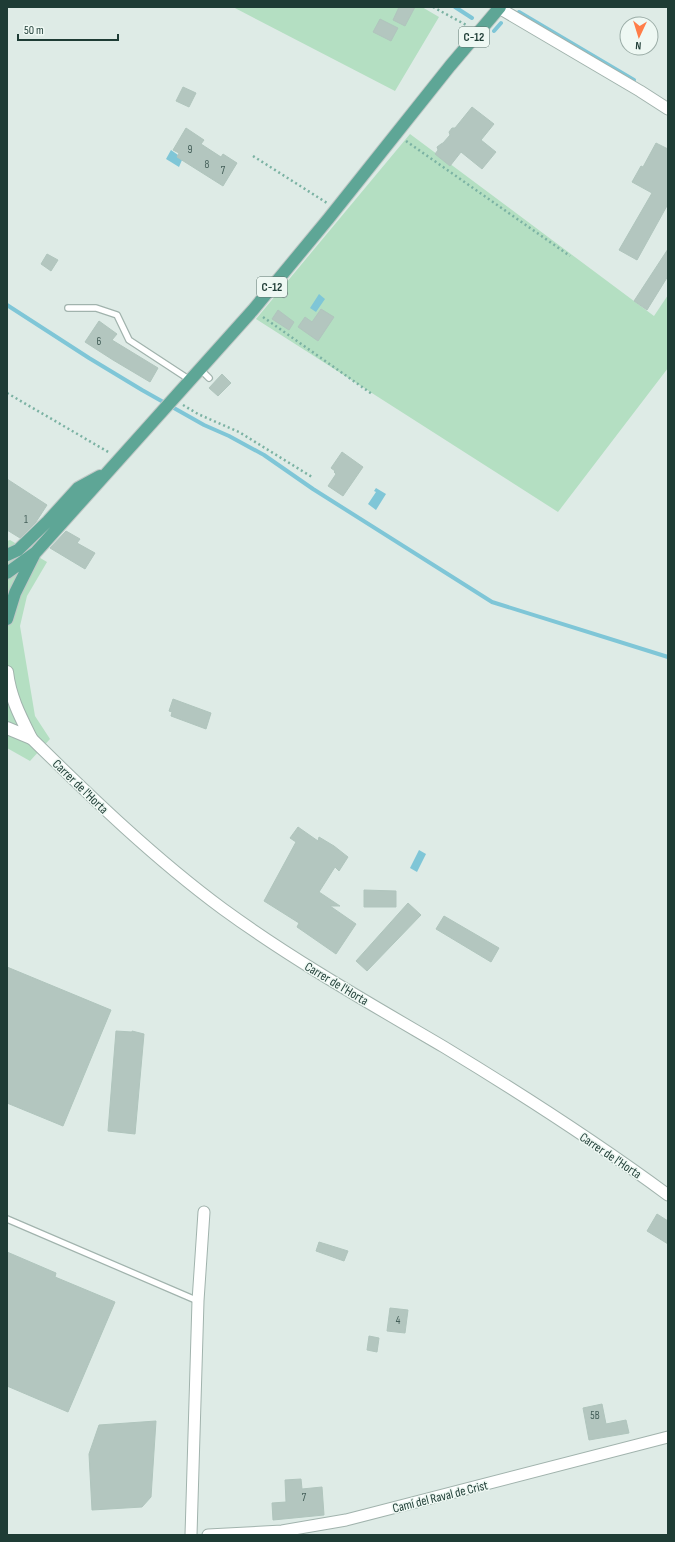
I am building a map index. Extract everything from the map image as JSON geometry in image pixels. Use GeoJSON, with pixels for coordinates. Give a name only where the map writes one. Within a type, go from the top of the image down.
{"type":"FeatureCollection","features":[{"type":"Feature","properties":{"kind":"main road","name":"C-12"},"geometry":{"type":"LineString","coordinates":[[7,573],[36,552],[253,310],[450,66],[499,8]]}},
{"type":"Feature","properties":{"kind":"main road"},"geometry":{"type":"LineString","coordinates":[[7,555],[18,550],[48,521],[78,488],[108,472]]}},
{"type":"Feature","properties":{"kind":"main road","name":"C-12"},"geometry":{"type":"LineString","coordinates":[[7,620],[15,593],[36,552]]}},
{"type":"Feature","properties":{"kind":"street"},"geometry":{"type":"LineString","coordinates":[[499,8],[640,90],[668,109]]}},
{"type":"Feature","properties":{"kind":"street"},"geometry":{"type":"LineString","coordinates":[[7,672],[9,690],[31,738]]}},
{"type":"Feature","properties":{"kind":"street"},"geometry":{"type":"LineString","coordinates":[[7,728],[31,738]]}},
{"type":"Feature","properties":{"kind":"street","name":"Carrer de l'Horta"},"geometry":{"type":"LineString","coordinates":[[31,738],[146,846],[187,881],[222,908],[298,959],[543,1109],[668,1195]]}},
{"type":"Feature","properties":{"kind":"street"},"geometry":{"type":"LineString","coordinates":[[191,1535],[198,1301],[204,1212]]}},
{"type":"Feature","properties":{"kind":"street","name":"Camí del Raval de Crist"},"geometry":{"type":"LineString","coordinates":[[208,1535],[282,1531],[346,1520],[668,1437]]}},
{"type":"Feature","properties":{"kind":"lane"},"geometry":{"type":"LineString","coordinates":[[274,285],[284,294]]}},
{"type":"Feature","properties":{"kind":"lane"},"geometry":{"type":"LineString","coordinates":[[68,308],[96,308],[117,315],[129,340],[190,380]]}},
{"type":"Feature","properties":{"kind":"lane"},"geometry":{"type":"LineString","coordinates":[[200,369],[208,378]]}},
{"type":"Feature","properties":{"kind":"lane"},"geometry":{"type":"LineString","coordinates":[[7,1219],[198,1301]]}},
{"type":"Feature","properties":{"kind":"path"},"geometry":{"type":"LineString","coordinates":[[433,7],[478,32]]}},
{"type":"Feature","properties":{"kind":"path"},"geometry":{"type":"LineString","coordinates":[[396,134],[570,256]]}},
{"type":"Feature","properties":{"kind":"path"},"geometry":{"type":"LineString","coordinates":[[253,156],[336,208]]}},
{"type":"Feature","properties":{"kind":"path"},"geometry":{"type":"LineString","coordinates":[[253,310],[372,394]]}},
{"type":"Feature","properties":{"kind":"path"},"geometry":{"type":"LineString","coordinates":[[7,393],[120,458]]}},
{"type":"Feature","properties":{"kind":"path"},"geometry":{"type":"LineString","coordinates":[[173,399],[198,414],[239,432],[312,477]]}},
{"type":"Feature","properties":{"kind":"green space"},"geometry":{"type":"Polygon","coordinates":[[[233,7],[422,7],[439,17],[395,91],[233,7]]]}},
{"type":"Feature","properties":{"kind":"green space"},"geometry":{"type":"Polygon","coordinates":[[[410,134],[654,316],[668,295],[668,368],[558,512],[256,319],[410,134]]]}},
{"type":"Feature","properties":{"kind":"green space"},"geometry":{"type":"Polygon","coordinates":[[[10,540],[47,562],[27,596],[20,626],[35,716],[50,739],[30,761],[7,748],[7,541],[10,540]]]}},
{"type":"Feature","properties":{"kind":"water"},"geometry":{"type":"Polygon","coordinates":[[[171,150],[182,160],[179,167],[166,159],[171,150]]]}},
{"type":"Feature","properties":{"kind":"water"},"geometry":{"type":"Polygon","coordinates":[[[319,294],[325,299],[316,312],[310,308],[319,294]]]}},
{"type":"Feature","properties":{"kind":"water"},"geometry":{"type":"Polygon","coordinates":[[[376,488],[386,494],[376,510],[368,504],[376,492],[374,491],[376,488]]]}},
{"type":"Feature","properties":{"kind":"water"},"geometry":{"type":"Polygon","coordinates":[[[419,850],[426,854],[417,872],[410,868],[419,850]]]}},
{"type":"Feature","properties":{"kind":"building"},"geometry":{"type":"Polygon","coordinates":[[[399,7],[415,7],[405,26],[393,20],[399,7]]]}},
{"type":"Feature","properties":{"kind":"building"},"geometry":{"type":"Polygon","coordinates":[[[380,19],[398,28],[391,41],[373,32],[380,19]]]}},
{"type":"Feature","properties":{"kind":"building"},"geometry":{"type":"Polygon","coordinates":[[[183,87],[196,93],[189,107],[176,101],[183,87]]]}},
{"type":"Feature","properties":{"kind":"building"},"geometry":{"type":"Polygon","coordinates":[[[472,107],[494,124],[481,140],[496,152],[482,169],[461,152],[450,166],[435,154],[438,150],[437,147],[450,135],[449,132],[452,128],[455,128],[472,107]]]}},
{"type":"Feature","properties":{"kind":"building"},"geometry":{"type":"Polygon","coordinates":[[[186,128],[204,140],[201,144],[221,157],[223,154],[237,163],[223,186],[177,157],[179,153],[173,150],[186,128]]]}},
{"type":"Feature","properties":{"kind":"building"},"geometry":{"type":"Polygon","coordinates":[[[656,143],[668,149],[668,204],[637,260],[619,250],[652,193],[632,182],[641,166],[643,167],[656,143]]]}},
{"type":"Feature","properties":{"kind":"building"},"geometry":{"type":"Polygon","coordinates":[[[668,249],[668,276],[647,310],[634,301],[668,249]]]}},
{"type":"Feature","properties":{"kind":"building"},"geometry":{"type":"Polygon","coordinates":[[[47,254],[58,260],[51,271],[41,264],[47,254]]]}},
{"type":"Feature","properties":{"kind":"building"},"geometry":{"type":"Polygon","coordinates":[[[321,309],[334,317],[318,341],[298,327],[305,317],[312,322],[321,309]]]}},
{"type":"Feature","properties":{"kind":"building"},"geometry":{"type":"Polygon","coordinates":[[[278,310],[294,322],[289,330],[272,319],[278,310]]]}},
{"type":"Feature","properties":{"kind":"building"},"geometry":{"type":"Polygon","coordinates":[[[99,321],[117,334],[112,340],[158,368],[150,382],[85,342],[99,321]]]}},
{"type":"Feature","properties":{"kind":"building"},"geometry":{"type":"Polygon","coordinates":[[[222,374],[231,383],[218,396],[209,388],[222,374]]]}},
{"type":"Feature","properties":{"kind":"building"},"geometry":{"type":"Polygon","coordinates":[[[342,452],[363,467],[343,496],[328,486],[336,474],[331,468],[342,452]]]}},
{"type":"Feature","properties":{"kind":"building"},"geometry":{"type":"Polygon","coordinates":[[[7,479],[47,505],[36,522],[20,538],[7,530],[7,479]]]}},
{"type":"Feature","properties":{"kind":"building"},"geometry":{"type":"Polygon","coordinates":[[[66,531],[80,539],[77,543],[95,553],[85,569],[50,548],[66,531]]]}},
{"type":"Feature","properties":{"kind":"building"},"geometry":{"type":"Polygon","coordinates":[[[173,699],[211,713],[206,729],[171,716],[172,712],[169,711],[173,699]]]}},
{"type":"Feature","properties":{"kind":"building"},"geometry":{"type":"Polygon","coordinates":[[[298,827],[318,841],[319,837],[334,846],[348,857],[339,871],[335,867],[319,892],[340,906],[330,906],[356,924],[336,954],[297,927],[299,923],[264,901],[296,842],[290,838],[298,827]]]}},
{"type":"Feature","properties":{"kind":"building"},"geometry":{"type":"Polygon","coordinates":[[[364,890],[396,891],[396,907],[364,907],[364,890]]]}},
{"type":"Feature","properties":{"kind":"building"},"geometry":{"type":"Polygon","coordinates":[[[408,903],[421,915],[367,971],[356,961],[408,903]]]}},
{"type":"Feature","properties":{"kind":"building"},"geometry":{"type":"Polygon","coordinates":[[[444,916],[499,948],[491,962],[436,929],[444,916]]]}},
{"type":"Feature","properties":{"kind":"building"},"geometry":{"type":"Polygon","coordinates":[[[7,967],[111,1010],[63,1126],[7,1103],[7,967]]]}},
{"type":"Feature","properties":{"kind":"building"},"geometry":{"type":"Polygon","coordinates":[[[116,1031],[132,1031],[144,1034],[135,1134],[108,1131],[116,1031]]]}},
{"type":"Feature","properties":{"kind":"building"},"geometry":{"type":"Polygon","coordinates":[[[657,1214],[668,1221],[668,1244],[647,1231],[657,1214]]]}},
{"type":"Feature","properties":{"kind":"building"},"geometry":{"type":"Polygon","coordinates":[[[319,1242],[348,1251],[344,1261],[316,1251],[319,1242]]]}},
{"type":"Feature","properties":{"kind":"building"},"geometry":{"type":"Polygon","coordinates":[[[7,1252],[56,1273],[55,1277],[115,1302],[68,1412],[7,1386],[7,1252]]]}},
{"type":"Feature","properties":{"kind":"building"},"geometry":{"type":"Polygon","coordinates":[[[390,1308],[408,1310],[405,1333],[387,1331],[390,1308]]]}},
{"type":"Feature","properties":{"kind":"building"},"geometry":{"type":"Polygon","coordinates":[[[369,1336],[379,1338],[377,1352],[367,1350],[369,1336]]]}},
{"type":"Feature","properties":{"kind":"building"},"geometry":{"type":"Polygon","coordinates":[[[602,1404],[606,1424],[626,1420],[629,1433],[589,1440],[583,1408],[602,1404]]]}},
{"type":"Feature","properties":{"kind":"building"},"geometry":{"type":"Polygon","coordinates":[[[156,1421],[151,1497],[142,1507],[92,1510],[89,1454],[99,1425],[156,1421]]]}},
{"type":"Feature","properties":{"kind":"building"},"geometry":{"type":"Polygon","coordinates":[[[301,1479],[302,1489],[322,1487],[324,1515],[273,1520],[272,1503],[286,1502],[285,1480],[301,1479]]]}},
{"type":"Feature","properties":{"kind":"waterway"},"geometry":{"type":"LineString","coordinates":[[455,7],[472,18]]}},
{"type":"Feature","properties":{"kind":"waterway"},"geometry":{"type":"LineString","coordinates":[[519,12],[634,80]]}},
{"type":"Feature","properties":{"kind":"waterway"},"geometry":{"type":"LineString","coordinates":[[494,31],[501,23]]}},
{"type":"Feature","properties":{"kind":"waterway"},"geometry":{"type":"LineString","coordinates":[[7,305],[142,390],[204,425],[229,436],[264,455],[313,489],[492,602],[668,657]]}}]}
